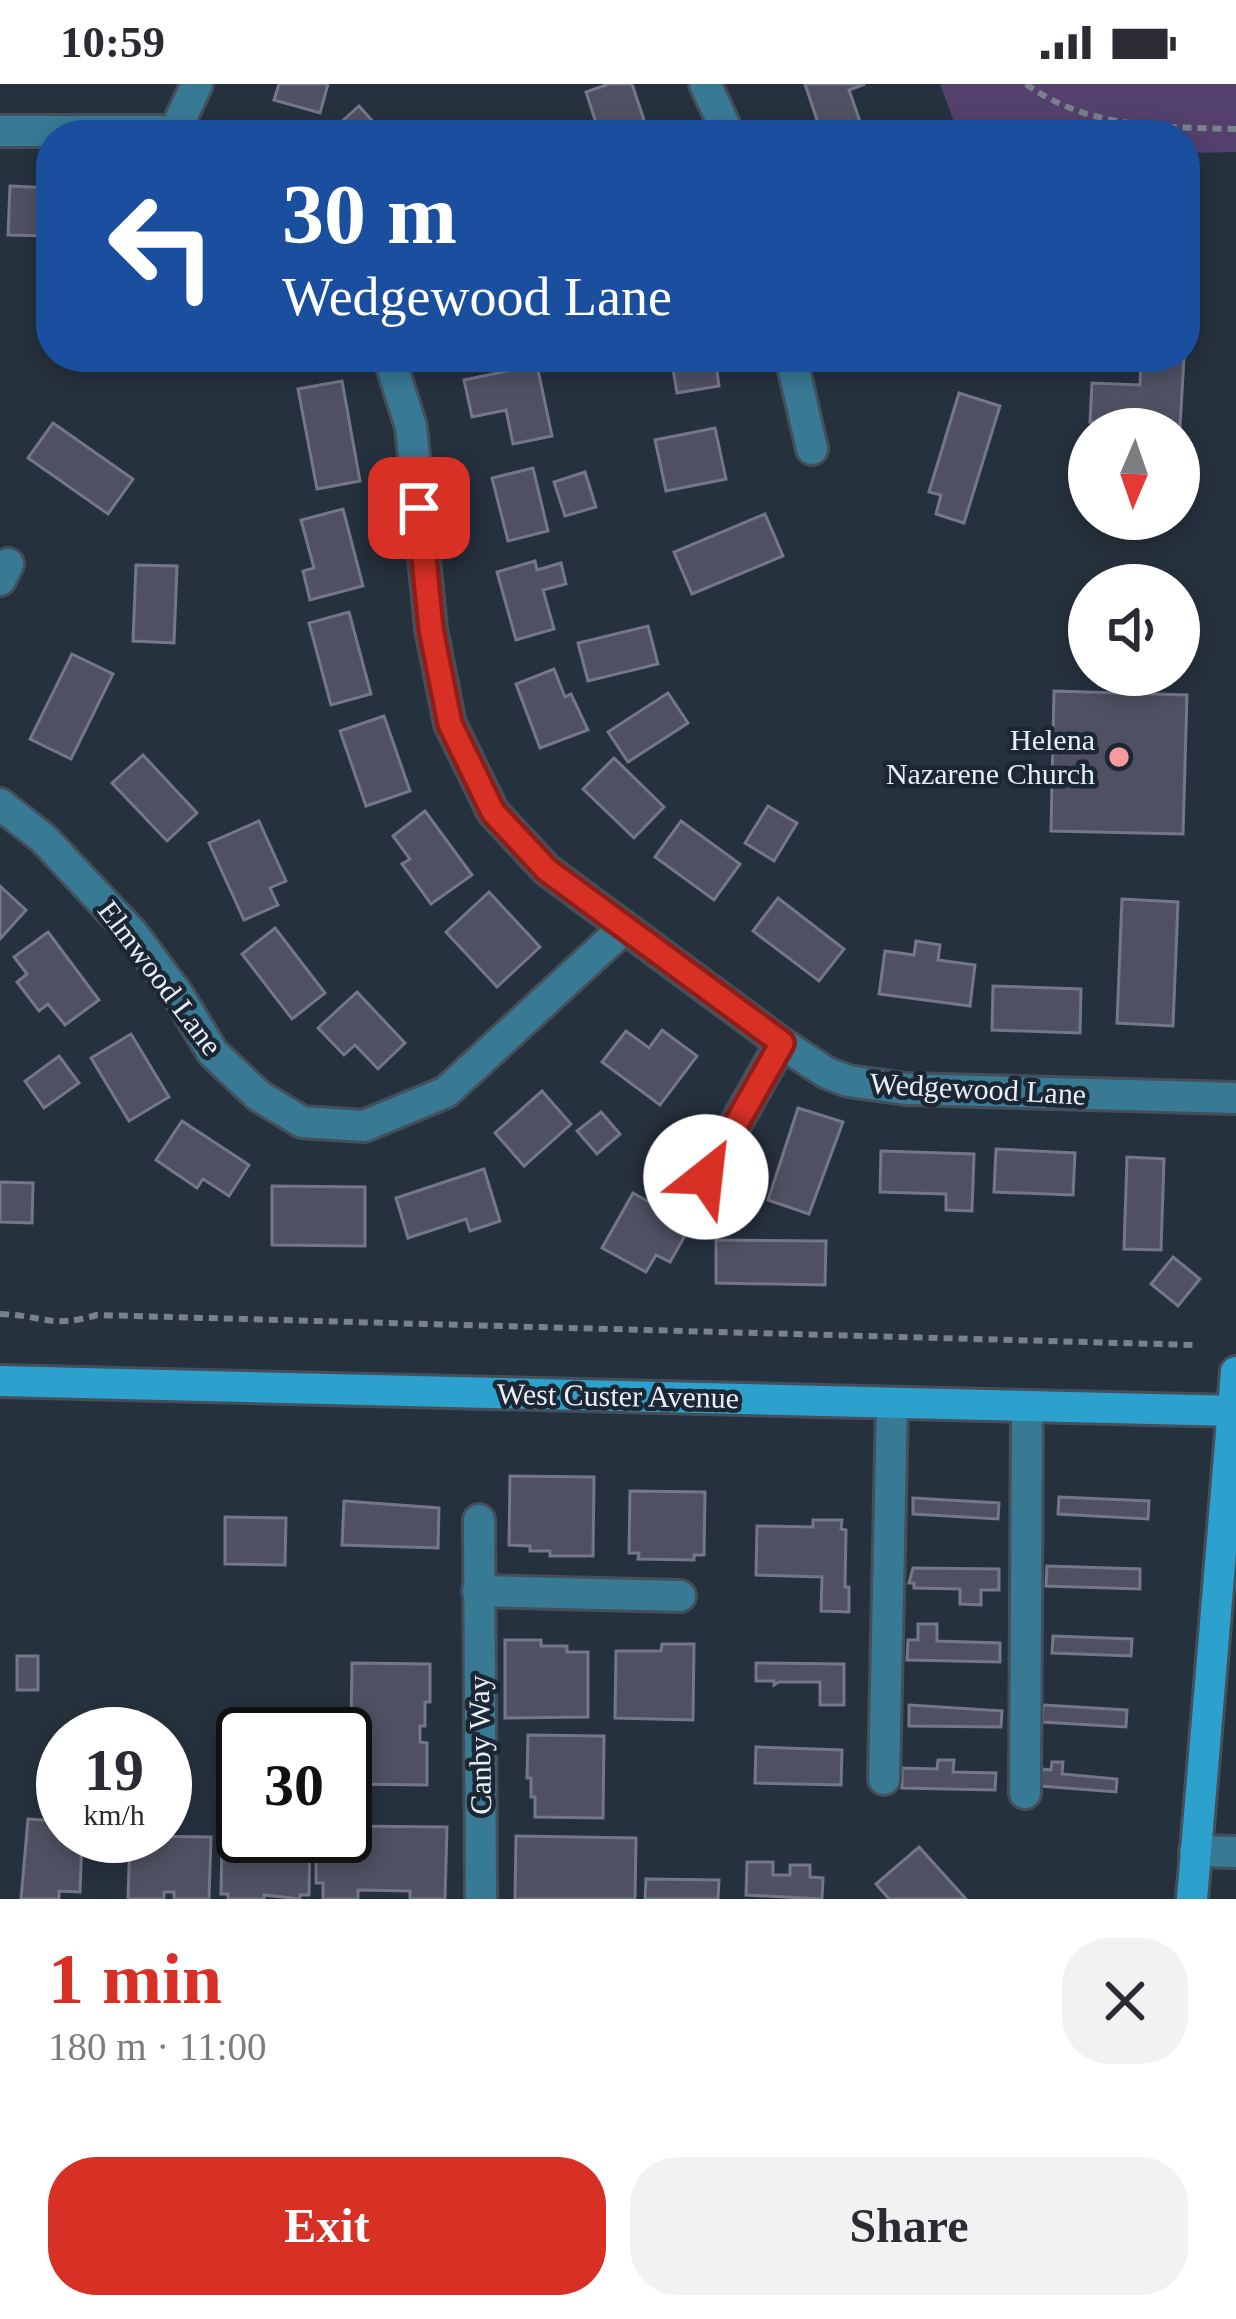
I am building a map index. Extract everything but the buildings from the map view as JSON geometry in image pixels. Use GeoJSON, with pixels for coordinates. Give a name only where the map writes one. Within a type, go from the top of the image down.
{"type":"FeatureCollection","features":[{"type":"Feature","properties":{"kind":"main road"},"geometry":{"type":"LineString","coordinates":[[1192,1899],[1236,1372]]}},
{"type":"Feature","properties":{"kind":"main road","name":"West Custer Avenue"},"geometry":{"type":"LineString","coordinates":[[0,1381],[1235,1411]]}},
{"type":"Feature","properties":{"kind":"street"},"geometry":{"type":"LineString","coordinates":[[184,120],[197,84]]}},
{"type":"Feature","properties":{"kind":"street"},"geometry":{"type":"LineString","coordinates":[[705,84],[722,120]]}},
{"type":"Feature","properties":{"kind":"street"},"geometry":{"type":"LineString","coordinates":[[0,131],[36,131]]}},
{"type":"Feature","properties":{"kind":"street","name":"Wedgewood Lane"},"geometry":{"type":"LineString","coordinates":[[394,372],[411,427],[431,629],[450,724],[493,812],[547,870],[827,1073],[869,1086],[1236,1098]]}},
{"type":"Feature","properties":{"kind":"street"},"geometry":{"type":"LineString","coordinates":[[794,372],[812,448]]}},
{"type":"Feature","properties":{"kind":"street","name":"Elmwood Lane"},"geometry":{"type":"LineString","coordinates":[[0,804],[44,838],[132,933],[213,1053],[259,1096],[302,1122],[364,1126],[446,1092],[624,928]]}},
{"type":"Feature","properties":{"kind":"street"},"geometry":{"type":"LineString","coordinates":[[706,1177],[782,1043]]}},
{"type":"Feature","properties":{"kind":"street"},"geometry":{"type":"LineString","coordinates":[[884,1779],[892,1402]]}},
{"type":"Feature","properties":{"kind":"street"},"geometry":{"type":"LineString","coordinates":[[1025,1793],[1027,1406]]}},
{"type":"Feature","properties":{"kind":"street","name":"Canby Way"},"geometry":{"type":"LineString","coordinates":[[479,1520],[482,1899]]}},
{"type":"Feature","properties":{"kind":"street"},"geometry":{"type":"LineString","coordinates":[[478,1592],[680,1596]]}},
{"type":"Feature","properties":{"kind":"street"},"geometry":{"type":"LineString","coordinates":[[1195,1851],[1236,1852]]}},
{"type":"Feature","properties":{"kind":"path"},"geometry":{"type":"LineString","coordinates":[[1026,84],[1041,95],[1111,120]]}},
{"type":"Feature","properties":{"kind":"path"},"geometry":{"type":"LineString","coordinates":[[1200,129],[1236,130]]}},
{"type":"Feature","properties":{"kind":"path"},"geometry":{"type":"LineString","coordinates":[[0,1314],[50,1323],[139,1316],[1196,1345]]}},
{"type":"Feature","properties":{"kind":"shaded area"},"geometry":{"type":"Polygon","coordinates":[[[940,84],[1236,84],[1236,152],[1200,153],[1200,120],[953,120],[940,84]]]}},
{"type":"Feature","properties":{"kind":"place","name":"Helena Nazarene Church"},"geometry":{"type":"Point","coordinates":[1119,757]}},
{"type":"Feature","properties":{"kind":"route"},"geometry":{"type":"LineString","coordinates":[[419,508],[431,629],[450,724],[493,812],[547,870],[782,1043],[706,1177]]}}]}
